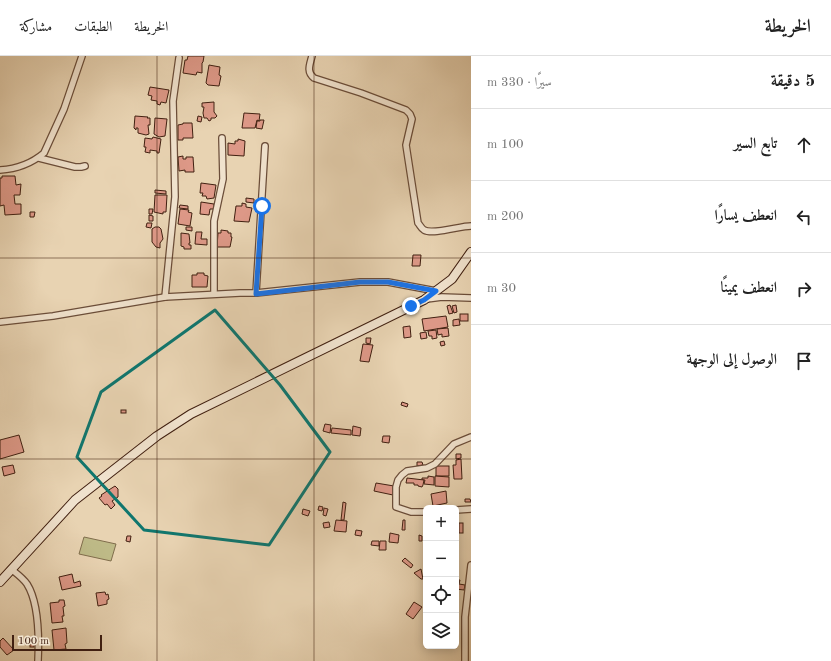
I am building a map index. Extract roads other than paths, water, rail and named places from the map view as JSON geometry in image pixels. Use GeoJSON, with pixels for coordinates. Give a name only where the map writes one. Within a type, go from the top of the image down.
{"type":"FeatureCollection","features":[{"type":"Feature","properties":{"kind":"street"},"geometry":{"type":"LineString","coordinates":[[0,170],[18,167],[39,158],[44,153],[64,109],[82,56]]}},
{"type":"Feature","properties":{"kind":"street"},"geometry":{"type":"LineString","coordinates":[[312,56],[309,71],[310,75],[314,78],[361,93],[406,110],[410,114],[412,119],[406,145],[418,223],[421,228],[432,232],[471,226]]}},
{"type":"Feature","properties":{"kind":"street"},"geometry":{"type":"LineString","coordinates":[[165,297],[175,197],[173,101],[178,58]]}},
{"type":"Feature","properties":{"kind":"street"},"geometry":{"type":"LineString","coordinates":[[214,294],[214,221],[223,179],[222,138]]}},
{"type":"Feature","properties":{"kind":"street"},"geometry":{"type":"LineString","coordinates":[[256,294],[266,146]]}},
{"type":"Feature","properties":{"kind":"street"},"geometry":{"type":"LineString","coordinates":[[39,158],[75,167],[85,166]]}},
{"type":"Feature","properties":{"kind":"street"},"geometry":{"type":"LineString","coordinates":[[0,582],[75,500],[157,436],[191,414],[424,300],[452,279],[471,252]]}},
{"type":"Feature","properties":{"kind":"street"},"geometry":{"type":"LineString","coordinates":[[0,322],[53,316],[165,297],[214,294],[256,294],[360,282],[388,282],[436,291]]}},
{"type":"Feature","properties":{"kind":"street"},"geometry":{"type":"LineString","coordinates":[[424,300],[442,297],[471,298]]}},
{"type":"Feature","properties":{"kind":"street"},"geometry":{"type":"LineString","coordinates":[[423,512],[411,512],[396,507],[395,498],[398,480],[407,472],[427,468],[435,464],[454,444],[471,437]]}},
{"type":"Feature","properties":{"kind":"street"},"geometry":{"type":"LineString","coordinates":[[459,510],[471,509]]}},
{"type":"Feature","properties":{"kind":"street"},"geometry":{"type":"LineString","coordinates":[[465,661],[465,617],[471,565]]}},
{"type":"Feature","properties":{"kind":"street"},"geometry":{"type":"LineString","coordinates":[[11,569],[26,583],[31,593],[38,624],[38,661]]}}]}
